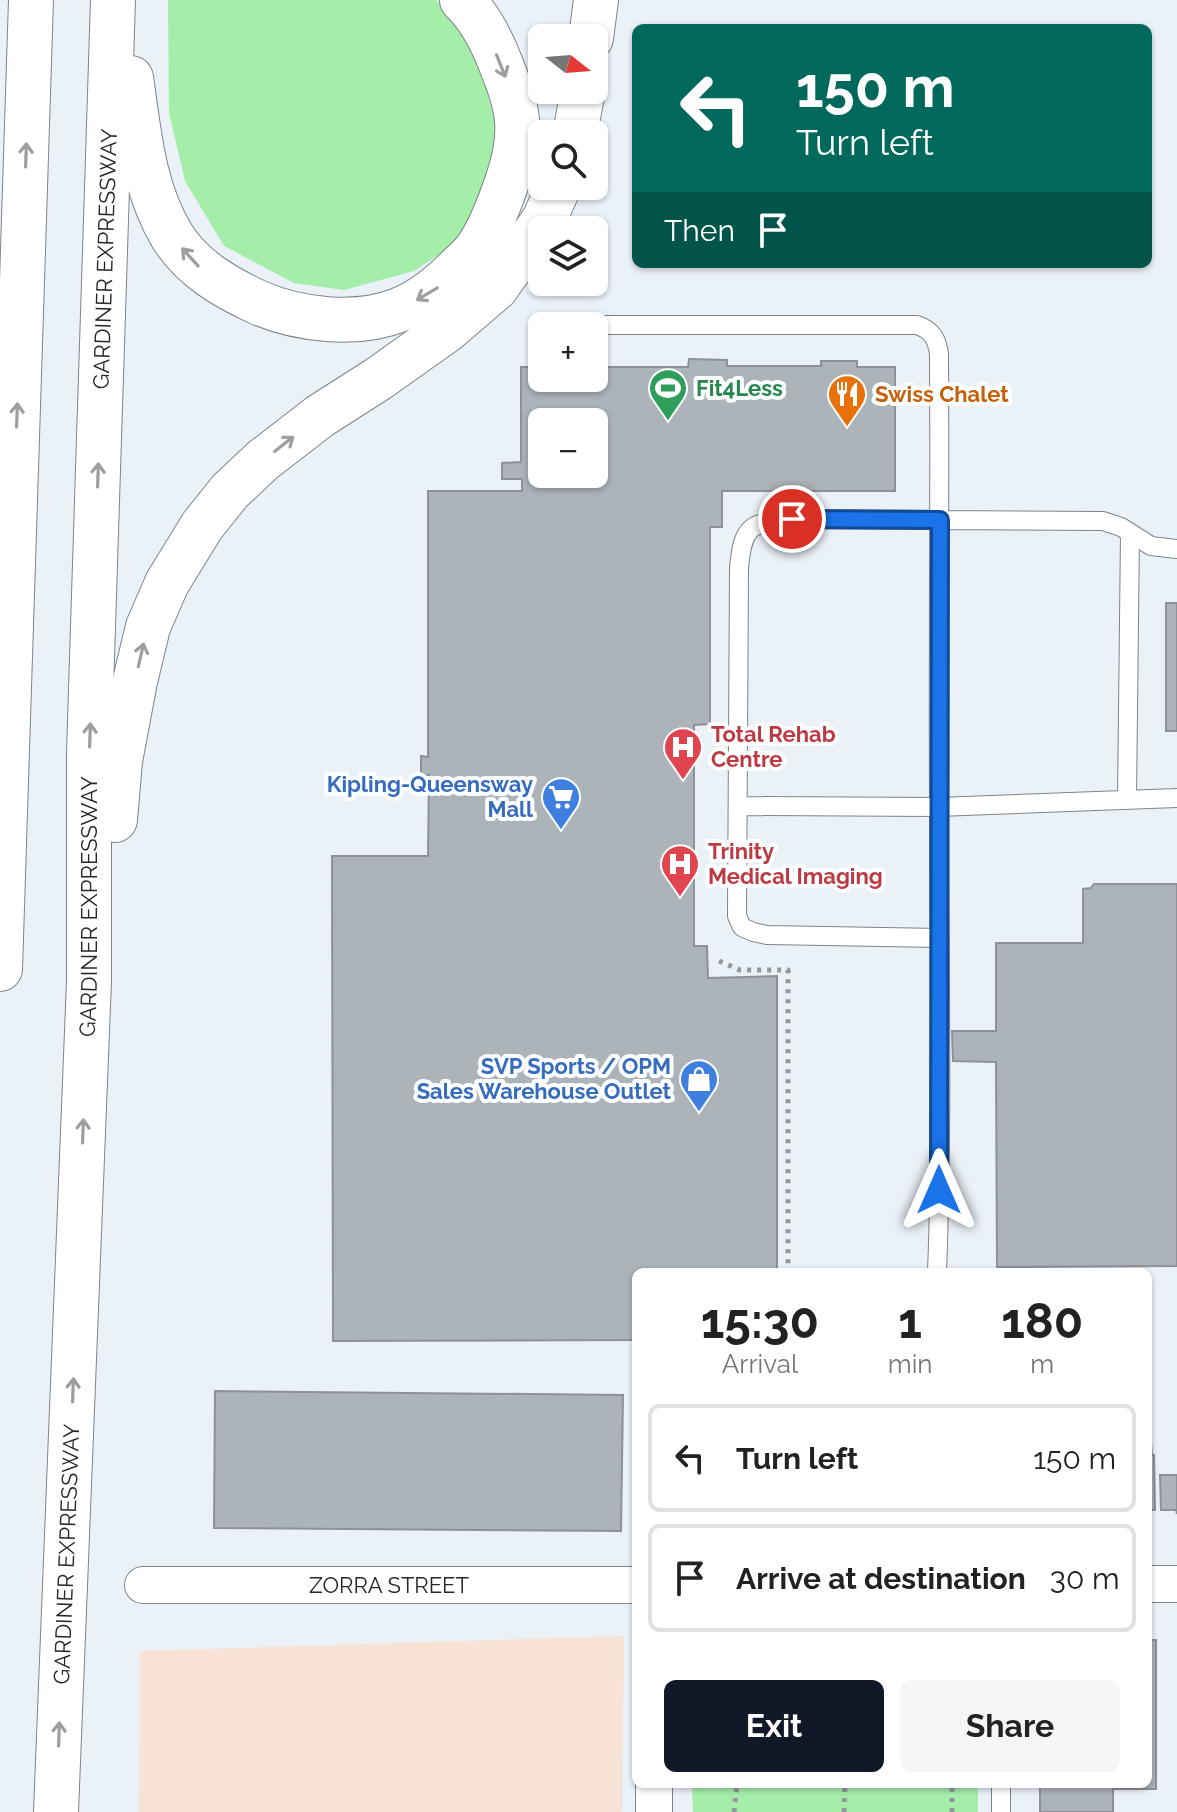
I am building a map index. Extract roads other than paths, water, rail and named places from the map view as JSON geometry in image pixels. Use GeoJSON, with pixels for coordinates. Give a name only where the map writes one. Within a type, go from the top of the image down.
{"type":"FeatureCollection","features":[{"type":"Feature","properties":{"kind":"highway"},"geometry":{"type":"LineString","coordinates":[[0,969],[31,0]]}},
{"type":"Feature","properties":{"kind":"highway"},"geometry":{"type":"LineString","coordinates":[[116,0],[145,168],[155,202],[172,236],[193,263],[226,288],[270,307],[304,317],[338,319],[371,317],[399,310],[438,288],[475,252],[494,218],[516,149],[517,119],[512,93],[490,37],[462,0]]}},
{"type":"Feature","properties":{"kind":"highway","name":"GARDINER EXPRESSWAY"},"geometry":{"type":"LineString","coordinates":[[56,1812],[89,981],[89,752],[116,0]]}},
{"type":"Feature","properties":{"kind":"highway"},"geometry":{"type":"LineString","coordinates":[[593,24],[596,0]]}},
{"type":"Feature","properties":{"kind":"highway"},"geometry":{"type":"LineString","coordinates":[[89,981],[114,840],[120,761],[148,627],[167,583],[202,526],[230,491],[263,460],[320,416],[447,330],[496,288],[544,220],[553,200]]}},
{"type":"Feature","properties":{"kind":"street"},"geometry":{"type":"LineString","coordinates":[[1152,1584],[1177,1584]]}},
{"type":"Feature","properties":{"kind":"street","name":"ZORRA STREET"},"geometry":{"type":"LineString","coordinates":[[143,1585],[632,1585]]}},
{"type":"Feature","properties":{"kind":"street"},"geometry":{"type":"LineString","coordinates":[[654,1788],[654,1812]]}},
{"type":"Feature","properties":{"kind":"lane"},"geometry":{"type":"LineString","coordinates":[[608,325],[917,325],[937,339],[940,520],[937,1268]]}},
{"type":"Feature","properties":{"kind":"lane"},"geometry":{"type":"LineString","coordinates":[[940,938],[767,935],[742,927],[737,916],[739,568],[746,533],[758,524],[792,519],[1103,521],[1121,527],[1151,546],[1177,549]]}},
{"type":"Feature","properties":{"kind":"lane"},"geometry":{"type":"LineString","coordinates":[[1127,799],[1130,533]]}},
{"type":"Feature","properties":{"kind":"lane"},"geometry":{"type":"LineString","coordinates":[[738,806],[938,807],[1177,798]]}},
{"type":"Feature","properties":{"kind":"lane"},"geometry":{"type":"LineString","coordinates":[[1001,1788],[1001,1812]]}},
{"type":"Feature","properties":{"kind":"place","name":"Fit4Less"},"geometry":{"type":"Point","coordinates":[668,422]}},
{"type":"Feature","properties":{"kind":"place","name":"Swiss Chalet"},"geometry":{"type":"Point","coordinates":[847,428]}},
{"type":"Feature","properties":{"kind":"place","name":"Total Rehab Centre"},"geometry":{"type":"Point","coordinates":[683,781]}},
{"type":"Feature","properties":{"kind":"place","name":"Kipling-Queensway Mall"},"geometry":{"type":"Point","coordinates":[561,831]}},
{"type":"Feature","properties":{"kind":"place","name":"Trinity Medical Imaging"},"geometry":{"type":"Point","coordinates":[680,898]}},
{"type":"Feature","properties":{"kind":"place","name":"SVP Sports / OPM Sales Warehouse Outlet"},"geometry":{"type":"Point","coordinates":[699,1113]}}]}
